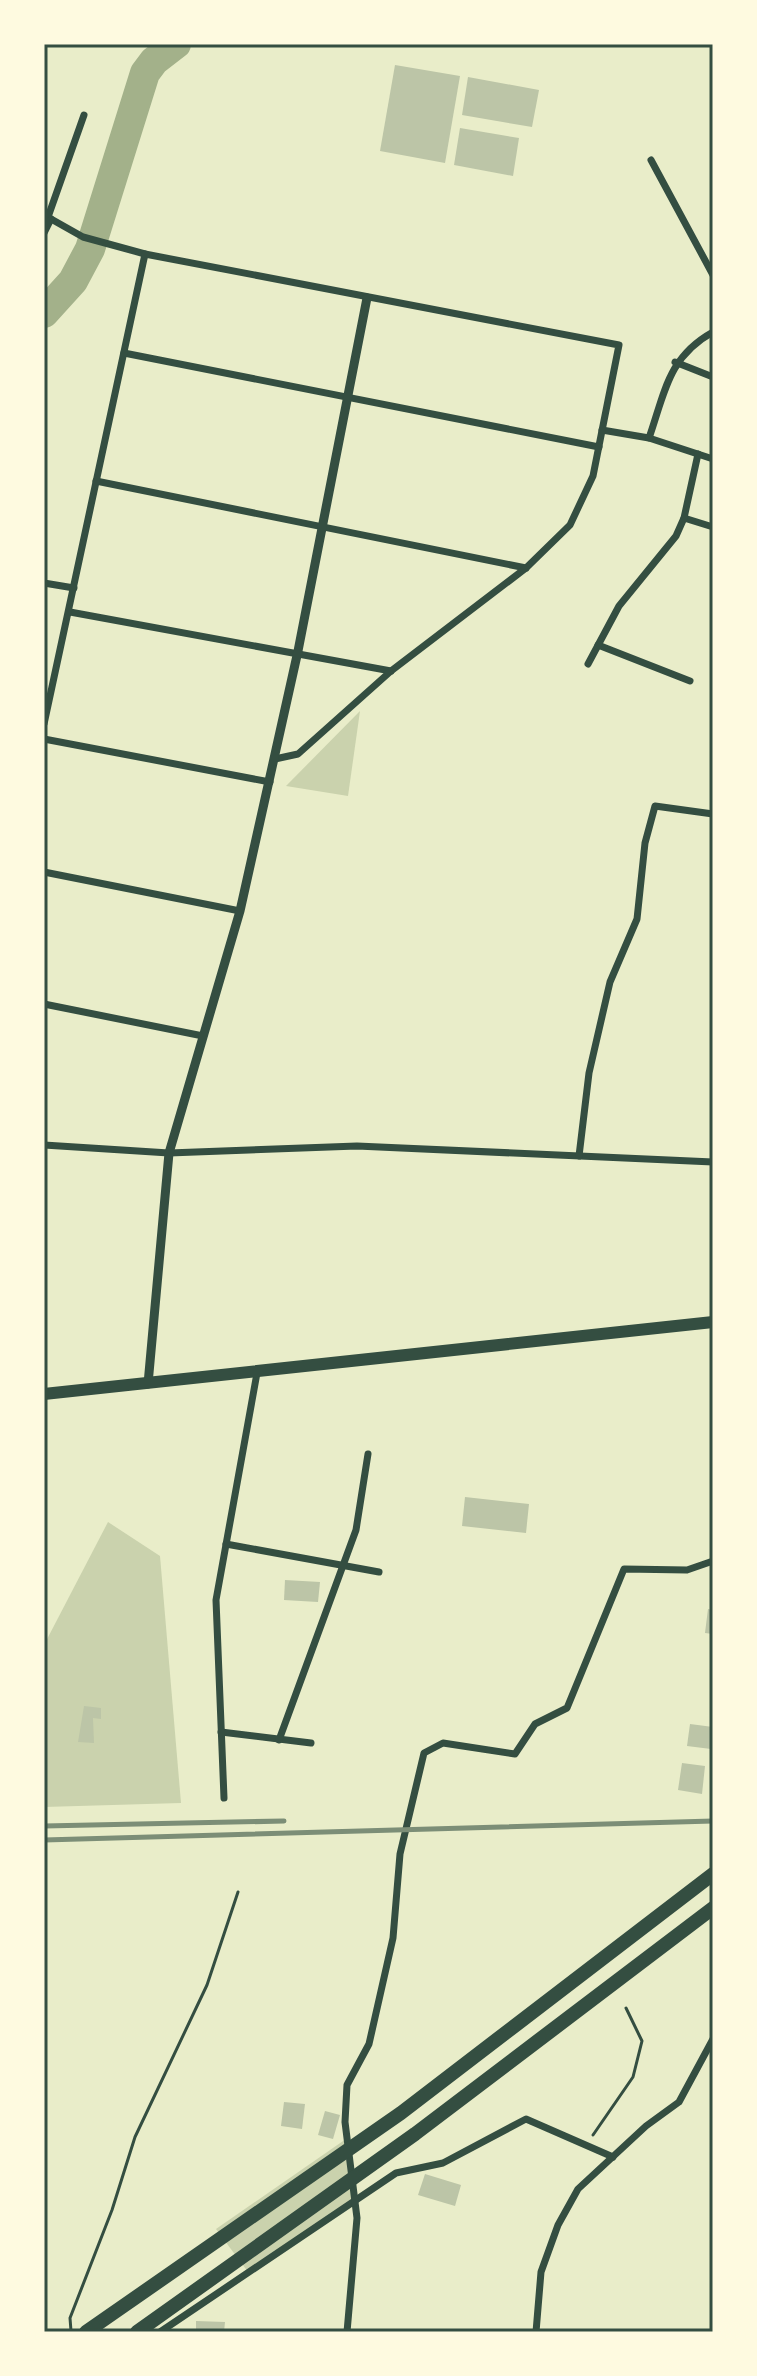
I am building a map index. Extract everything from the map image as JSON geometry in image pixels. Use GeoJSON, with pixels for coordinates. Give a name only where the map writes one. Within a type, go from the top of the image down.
{"type":"FeatureCollection","features":[{"type":"Feature","properties":{"kind":"highway"},"geometry":{"type":"LineString","coordinates":[[86,2332],[401,2113],[713,1874]]}},
{"type":"Feature","properties":{"kind":"highway"},"geometry":{"type":"LineString","coordinates":[[137,2332],[415,2134],[713,1908]]}},
{"type":"Feature","properties":{"kind":"main road"},"geometry":{"type":"LineString","coordinates":[[44,1394],[713,1322]]}},
{"type":"Feature","properties":{"kind":"street"},"geometry":{"type":"LineString","coordinates":[[44,233],[84,115]]}},
{"type":"Feature","properties":{"kind":"street"},"geometry":{"type":"LineString","coordinates":[[651,160],[713,275]]}},
{"type":"Feature","properties":{"kind":"street"},"geometry":{"type":"LineString","coordinates":[[48,217],[83,237],[145,254],[619,345],[593,476],[570,525],[526,568],[391,671],[298,754],[275,759]]}},
{"type":"Feature","properties":{"kind":"street"},"geometry":{"type":"LineString","coordinates":[[44,721],[145,254]]}},
{"type":"Feature","properties":{"kind":"street"},"geometry":{"type":"LineString","coordinates":[[148,1384],[169,1153],[240,911],[270,782],[367,298]]}},
{"type":"Feature","properties":{"kind":"street"},"geometry":{"type":"LineString","coordinates":[[649,438],[675,362],[695,342],[713,332]]}},
{"type":"Feature","properties":{"kind":"street"},"geometry":{"type":"LineString","coordinates":[[124,353],[599,447]]}},
{"type":"Feature","properties":{"kind":"street"},"geometry":{"type":"LineString","coordinates":[[675,362],[713,377]]}},
{"type":"Feature","properties":{"kind":"street"},"geometry":{"type":"LineString","coordinates":[[602,430],[649,438],[713,459]]}},
{"type":"Feature","properties":{"kind":"street"},"geometry":{"type":"LineString","coordinates":[[588,664],[619,606],[676,536],[684,518],[698,454]]}},
{"type":"Feature","properties":{"kind":"street"},"geometry":{"type":"LineString","coordinates":[[96,481],[526,568]]}},
{"type":"Feature","properties":{"kind":"street"},"geometry":{"type":"LineString","coordinates":[[684,518],[713,527]]}},
{"type":"Feature","properties":{"kind":"street"},"geometry":{"type":"LineString","coordinates":[[44,583],[74,588]]}},
{"type":"Feature","properties":{"kind":"street"},"geometry":{"type":"LineString","coordinates":[[70,612],[298,651],[391,671]]}},
{"type":"Feature","properties":{"kind":"street"},"geometry":{"type":"LineString","coordinates":[[598,645],[690,681]]}},
{"type":"Feature","properties":{"kind":"street"},"geometry":{"type":"LineString","coordinates":[[44,739],[270,782]]}},
{"type":"Feature","properties":{"kind":"street"},"geometry":{"type":"LineString","coordinates":[[579,1156],[589,1073],[610,982],[637,919],[645,843],[655,806],[713,814]]}},
{"type":"Feature","properties":{"kind":"street"},"geometry":{"type":"LineString","coordinates":[[44,872],[240,911]]}},
{"type":"Feature","properties":{"kind":"street"},"geometry":{"type":"LineString","coordinates":[[44,1004],[203,1036]]}},
{"type":"Feature","properties":{"kind":"street"},"geometry":{"type":"LineString","coordinates":[[44,1145],[169,1153],[357,1146],[713,1162]]}},
{"type":"Feature","properties":{"kind":"street"},"geometry":{"type":"LineString","coordinates":[[224,1798],[216,1600],[257,1373]]}},
{"type":"Feature","properties":{"kind":"street"},"geometry":{"type":"LineString","coordinates":[[279,1740],[356,1530],[368,1454]]}},
{"type":"Feature","properties":{"kind":"street"},"geometry":{"type":"LineString","coordinates":[[226,1544],[379,1572]]}},
{"type":"Feature","properties":{"kind":"street"},"geometry":{"type":"LineString","coordinates":[[347,2332],[356,2201],[345,2122],[347,2085],[369,2044],[393,1938],[400,1854],[424,1753],[443,1743],[515,1754],[535,1724],[567,1708],[624,1569],[687,1570],[713,1561]]}},
{"type":"Feature","properties":{"kind":"street"},"geometry":{"type":"LineString","coordinates":[[221,1732],[311,1743]]}},
{"type":"Feature","properties":{"kind":"street"},"geometry":{"type":"LineString","coordinates":[[536,2332],[541,2272],[558,2225],[578,2189],[679,2102],[713,2039]]}},
{"type":"Feature","properties":{"kind":"street"},"geometry":{"type":"LineString","coordinates":[[160,2332],[396,2173],[443,2163],[526,2119],[613,2157]]}},
{"type":"Feature","properties":{"kind":"path"},"geometry":{"type":"LineString","coordinates":[[72,2332],[68,2326],[70,2318],[112,2210],[135,2137],[207,1985],[238,1892]]}},
{"type":"Feature","properties":{"kind":"path"},"geometry":{"type":"LineString","coordinates":[[586,2145],[633,2077],[642,2041],[626,2008]]}},
{"type":"Feature","properties":{"kind":"green space"},"geometry":{"type":"Polygon","coordinates":[[[360,711],[348,796],[286,786],[360,711]]]}},
{"type":"Feature","properties":{"kind":"green space"},"geometry":{"type":"Polygon","coordinates":[[[108,1522],[160,1556],[181,1803],[44,1807],[44,1645],[108,1522]]]}},
{"type":"Feature","properties":{"kind":"green space"},"geometry":{"type":"Polygon","coordinates":[[[346,2139],[354,2201],[248,2272],[216,2229],[346,2139]]]}},
{"type":"Feature","properties":{"kind":"building"},"geometry":{"type":"Polygon","coordinates":[[[395,65],[460,76],[445,163],[380,151],[395,65]]]}},
{"type":"Feature","properties":{"kind":"building"},"geometry":{"type":"Polygon","coordinates":[[[468,77],[539,90],[532,127],[462,115],[468,77]]]}},
{"type":"Feature","properties":{"kind":"building"},"geometry":{"type":"Polygon","coordinates":[[[460,128],[519,138],[513,176],[454,165],[460,128]]]}},
{"type":"Feature","properties":{"kind":"building"},"geometry":{"type":"Polygon","coordinates":[[[465,1497],[529,1504],[526,1533],[462,1526],[465,1497]]]}},
{"type":"Feature","properties":{"kind":"building"},"geometry":{"type":"Polygon","coordinates":[[[285,1580],[320,1582],[318,1602],[284,1600],[285,1580]]]}},
{"type":"Feature","properties":{"kind":"building"},"geometry":{"type":"Polygon","coordinates":[[[708,1609],[713,1610],[713,1634],[705,1633],[708,1609]]]}},
{"type":"Feature","properties":{"kind":"building"},"geometry":{"type":"Polygon","coordinates":[[[84,1706],[101,1708],[101,1719],[93,1718],[94,1743],[78,1742],[84,1706]]]}},
{"type":"Feature","properties":{"kind":"building"},"geometry":{"type":"Polygon","coordinates":[[[690,1724],[713,1727],[711,1749],[687,1746],[690,1724]]]}},
{"type":"Feature","properties":{"kind":"building"},"geometry":{"type":"Polygon","coordinates":[[[682,1763],[705,1766],[702,1794],[678,1790],[682,1763]]]}},
{"type":"Feature","properties":{"kind":"building"},"geometry":{"type":"Polygon","coordinates":[[[284,2102],[305,2104],[302,2129],[281,2126],[284,2102]]]}},
{"type":"Feature","properties":{"kind":"building"},"geometry":{"type":"Polygon","coordinates":[[[325,2111],[340,2115],[333,2139],[318,2135],[325,2111]]]}},
{"type":"Feature","properties":{"kind":"building"},"geometry":{"type":"Polygon","coordinates":[[[425,2174],[461,2185],[455,2206],[418,2195],[425,2174]]]}},
{"type":"Feature","properties":{"kind":"building"},"geometry":{"type":"Polygon","coordinates":[[[196,2321],[225,2322],[224,2332],[196,2332],[196,2321]]]}},
{"type":"Feature","properties":{"kind":"waterway"},"geometry":{"type":"LineString","coordinates":[[44,313],[73,281],[90,249],[145,73],[154,61],[176,44]]}},
{"type":"Feature","properties":{"kind":"railway"},"geometry":{"type":"LineString","coordinates":[[44,1826],[284,1821]]}},
{"type":"Feature","properties":{"kind":"railway"},"geometry":{"type":"LineString","coordinates":[[44,1840],[713,1821]]}}]}
